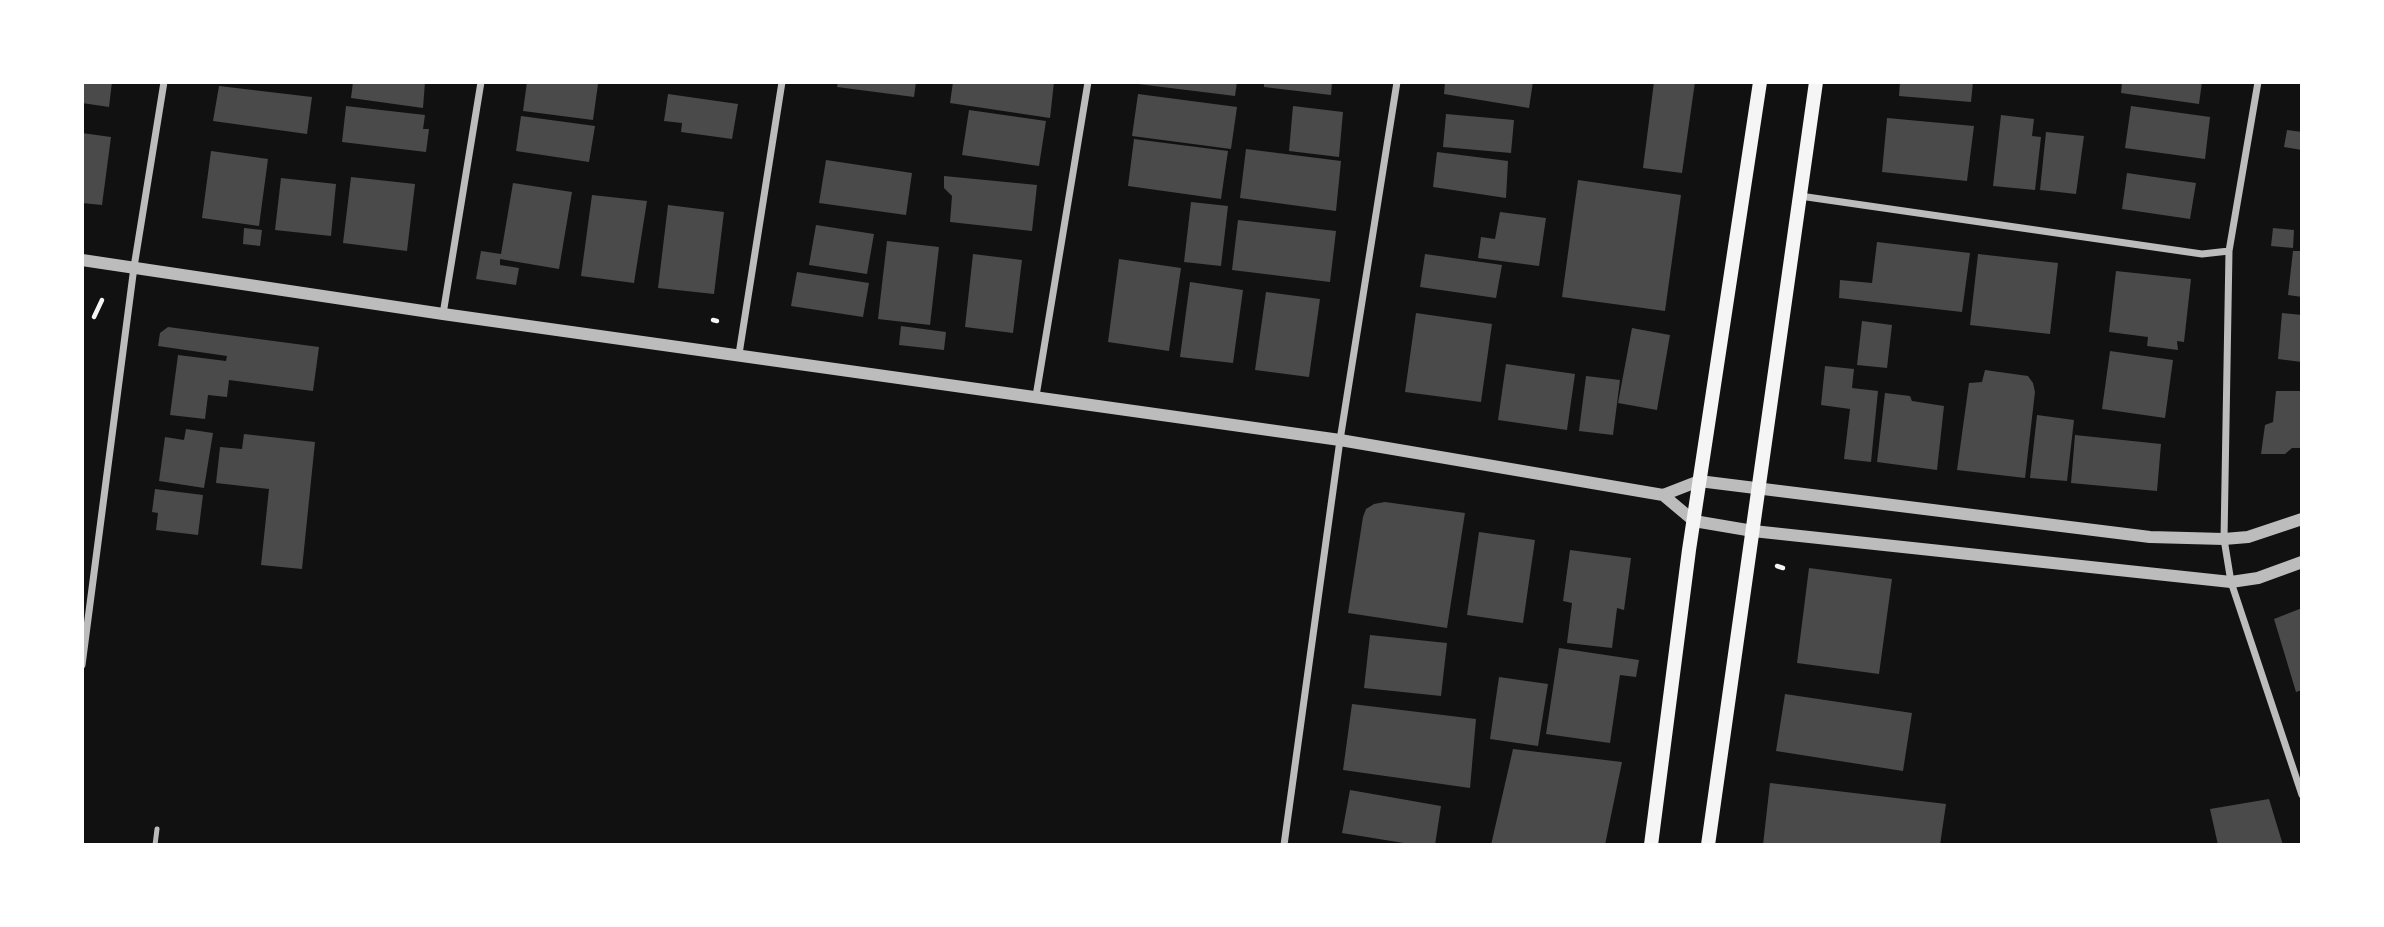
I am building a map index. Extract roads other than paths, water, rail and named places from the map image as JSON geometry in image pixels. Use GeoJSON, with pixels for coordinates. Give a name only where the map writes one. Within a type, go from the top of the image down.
{"type":"FeatureCollection","features":[{"type":"Feature","properties":{"kind":"main road"},"geometry":{"type":"LineString","coordinates":[[1651,845],[1699,481],[1760,82]]}},
{"type":"Feature","properties":{"kind":"main road"},"geometry":{"type":"LineString","coordinates":[[1708,845],[1816,82]]}},
{"type":"Feature","properties":{"kind":"street"},"geometry":{"type":"LineString","coordinates":[[82,665],[134,267],[164,82]]}},
{"type":"Feature","properties":{"kind":"street"},"geometry":{"type":"LineString","coordinates":[[443,314],[481,82]]}},
{"type":"Feature","properties":{"kind":"street"},"geometry":{"type":"LineString","coordinates":[[738,354],[782,82]]}},
{"type":"Feature","properties":{"kind":"street"},"geometry":{"type":"LineString","coordinates":[[1036,396],[1088,82]]}},
{"type":"Feature","properties":{"kind":"street"},"geometry":{"type":"LineString","coordinates":[[1284,845],[1340,440],[1397,82]]}},
{"type":"Feature","properties":{"kind":"street"},"geometry":{"type":"LineString","coordinates":[[2258,82],[2229,251],[2224,539],[2231,582],[2302,795]]}},
{"type":"Feature","properties":{"kind":"street"},"geometry":{"type":"LineString","coordinates":[[1800,195],[2202,254],[2229,251]]}},
{"type":"Feature","properties":{"kind":"street"},"geometry":{"type":"LineString","coordinates":[[82,260],[443,314],[1340,440],[1663,495],[1694,521],[1753,531],[2231,582],[2258,578],[2302,562]]}},
{"type":"Feature","properties":{"kind":"street"},"geometry":{"type":"LineString","coordinates":[[1663,495],[1699,481],[2150,537],[2248,537],[2302,519]]}},
{"type":"Feature","properties":{"kind":"lane"},"geometry":{"type":"LineString","coordinates":[[155,845],[157,829]]}}]}
